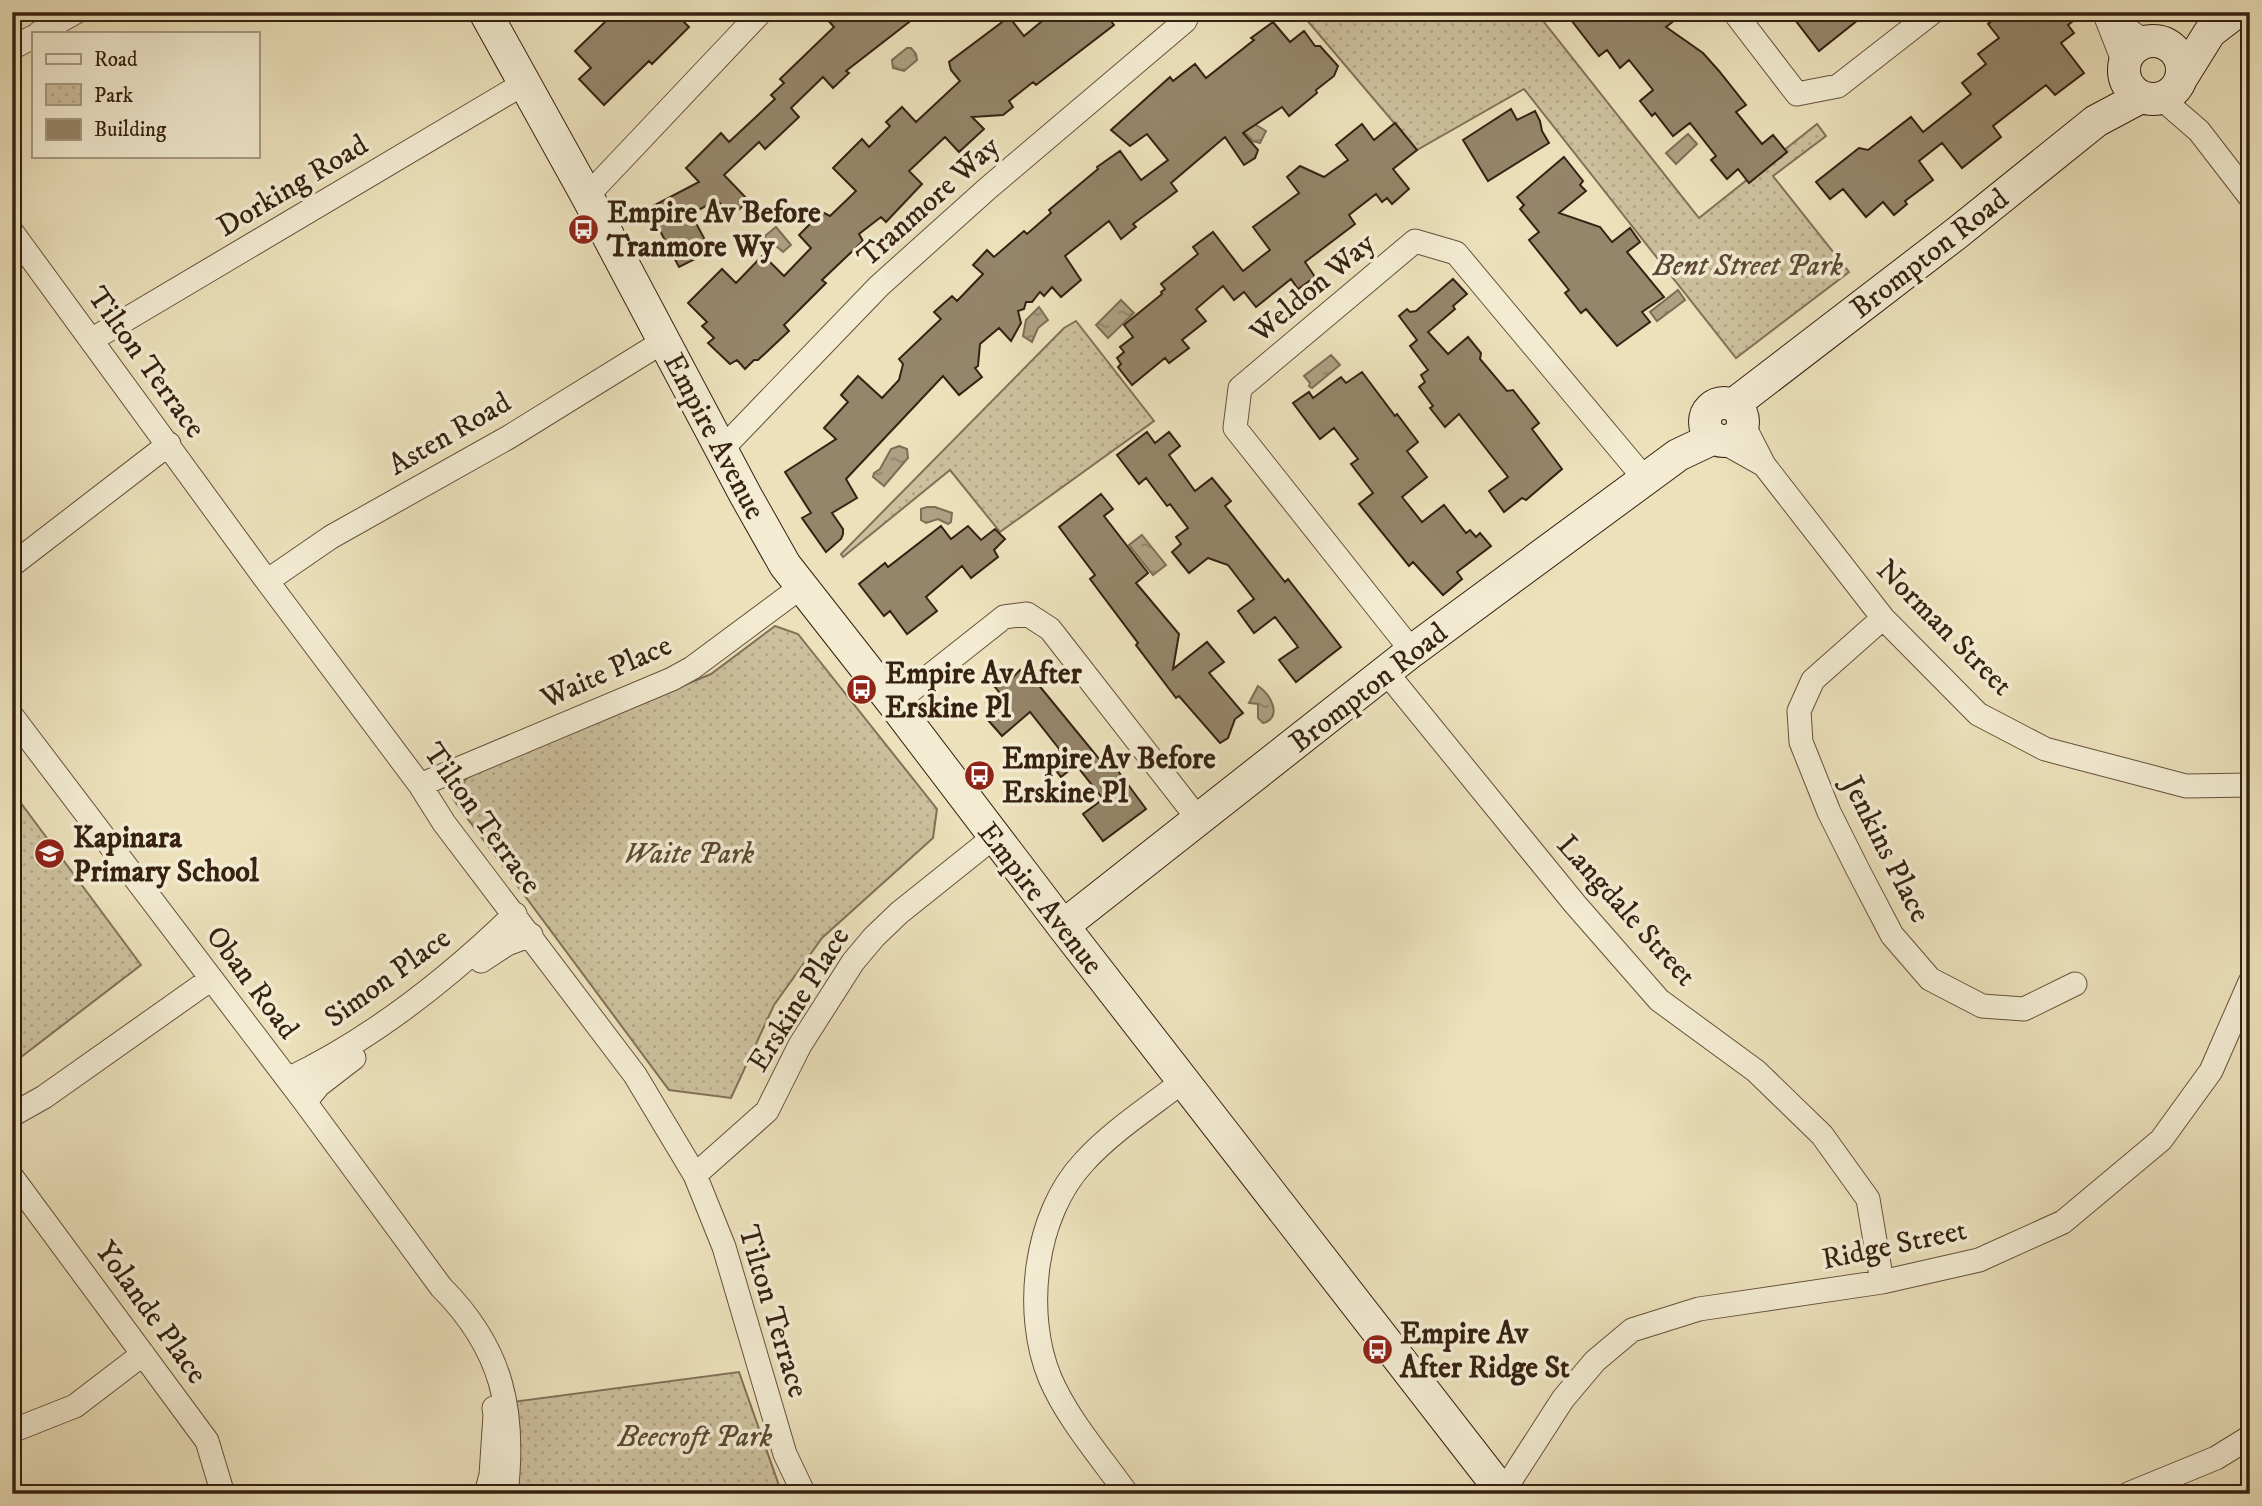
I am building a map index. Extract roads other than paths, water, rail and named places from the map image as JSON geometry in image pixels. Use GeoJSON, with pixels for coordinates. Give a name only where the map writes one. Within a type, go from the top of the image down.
{"type":"FeatureCollection","features":[{"type":"Feature","properties":{"kind":"street"},"geometry":{"type":"LineString","coordinates":[[41,32],[76,12]]}},
{"type":"Feature","properties":{"kind":"street","name":"Empire Avenue"},"geometry":{"type":"LineString","coordinates":[[485,12],[587,196],[766,532],[801,587],[1504,1493]]}},
{"type":"Feature","properties":{"kind":"street"},"geometry":{"type":"LineString","coordinates":[[587,196],[761,12]]}},
{"type":"Feature","properties":{"kind":"street","name":"Tranmore Way"},"geometry":{"type":"LineString","coordinates":[[721,450],[879,286],[987,189],[1185,21],[1189,12]]}},
{"type":"Feature","properties":{"kind":"street"},"geometry":{"type":"LineString","coordinates":[[1734,12],[1797,94],[1838,86],[1933,12]]}},
{"type":"Feature","properties":{"kind":"street","name":"Brompton Road"},"geometry":{"type":"LineString","coordinates":[[1063,926],[1412,651],[1678,455],[1726,424],[1762,385],[1789,361],[1957,233],[2096,121],[2152,72],[2236,12]]}},
{"type":"Feature","properties":{"kind":"street"},"geometry":{"type":"LineString","coordinates":[[2105,14],[2250,197]]}},
{"type":"Feature","properties":{"kind":"street"},"geometry":{"type":"LineString","coordinates":[[12,48],[32,38]]}},
{"type":"Feature","properties":{"kind":"street","name":"Dorking Road"},"geometry":{"type":"LineString","coordinates":[[93,340],[523,83]]}},
{"type":"Feature","properties":{"kind":"street","name":"Tilton Terrace"},"geometry":{"type":"LineString","coordinates":[[12,232],[420,785],[444,823],[635,1075],[695,1175],[724,1247],[785,1454],[804,1494]]}},
{"type":"Feature","properties":{"kind":"street","name":"Weldon Way"},"geometry":{"type":"LineString","coordinates":[[1412,651],[1235,428],[1240,388],[1415,242],[1456,253],[1645,479]]}},
{"type":"Feature","properties":{"kind":"street","name":"Asten Road"},"geometry":{"type":"LineString","coordinates":[[267,581],[331,537],[509,437],[664,341]]}},
{"type":"Feature","properties":{"kind":"street","name":"Norman Street"},"geometry":{"type":"LineString","coordinates":[[1726,424],[1764,465],[1883,618],[1978,714],[2045,749],[2186,786],[2250,785]]}},
{"type":"Feature","properties":{"kind":"street"},"geometry":{"type":"LineString","coordinates":[[12,565],[169,444]]}},
{"type":"Feature","properties":{"kind":"street","name":"Waite Place"},"geometry":{"type":"LineString","coordinates":[[420,785],[672,679],[692,668],[801,587]]}},
{"type":"Feature","properties":{"kind":"street"},"geometry":{"type":"LineString","coordinates":[[894,704],[1004,617],[1027,614],[1050,629],[1199,820]]}},
{"type":"Feature","properties":{"kind":"street","name":"Jenkins Place"},"geometry":{"type":"LineString","coordinates":[[1883,618],[1813,680],[1799,711],[1801,742],[1829,812],[1892,935],[1930,979],[1982,1006],[2024,1009],[2075,984]]}},
{"type":"Feature","properties":{"kind":"street","name":"Langdale Street"},"geometry":{"type":"LineString","coordinates":[[1386,672],[1575,904],[1659,1000],[1756,1071],[1822,1135],[1868,1199],[1882,1282]]}},
{"type":"Feature","properties":{"kind":"street","name":"Oban Road"},"geometry":{"type":"LineString","coordinates":[[12,716],[306,1102],[441,1287],[461,1307],[489,1352],[500,1377],[510,1436],[506,1494]]}},
{"type":"Feature","properties":{"kind":"street","name":"Erskine Place"},"geometry":{"type":"LineString","coordinates":[[695,1175],[767,1111],[800,1045],[853,962],[874,937],[924,892],[994,837]]}},
{"type":"Feature","properties":{"kind":"street","name":"Simon Place"},"geometry":{"type":"LineString","coordinates":[[288,1079],[324,1062],[376,1028],[454,970],[515,914]]}},
{"type":"Feature","properties":{"kind":"street","name":"Simon Place"},"geometry":{"type":"LineString","coordinates":[[306,1102],[319,1085],[493,952],[531,935]]}},
{"type":"Feature","properties":{"kind":"street"},"geometry":{"type":"LineString","coordinates":[[12,1115],[44,1097],[211,979]]}},
{"type":"Feature","properties":{"kind":"street","name":"Ridge Street"},"geometry":{"type":"LineString","coordinates":[[1504,1493],[1563,1399],[1595,1361],[1632,1330],[1699,1309],[1882,1282],[1979,1260],[2063,1222],[2161,1140],[2211,1071],[2250,982]]}},
{"type":"Feature","properties":{"kind":"street"},"geometry":{"type":"LineString","coordinates":[[1127,1494],[1063,1403],[1051,1379],[1038,1335],[1035,1307],[1037,1274],[1049,1222],[1075,1172],[1098,1148],[1183,1081]]}},
{"type":"Feature","properties":{"kind":"street","name":"Yolande Place"},"geometry":{"type":"LineString","coordinates":[[12,1177],[207,1441],[223,1494]]}},
{"type":"Feature","properties":{"kind":"street","name":"Oban Road"},"geometry":{"type":"LineString","coordinates":[[441,1287],[450,1312],[485,1372],[495,1415],[491,1475],[486,1494]]}},
{"type":"Feature","properties":{"kind":"street"},"geometry":{"type":"LineString","coordinates":[[12,1431],[75,1406],[143,1354]]}},
{"type":"Feature","properties":{"kind":"street"},"geometry":{"type":"LineString","coordinates":[[2127,1494],[2216,1458],[2250,1437]]}},
{"type":"Feature","properties":{"kind":"water"},"geometry":{"type":"Polygon","coordinates":[[[907,48],[911,48],[916,54],[917,60],[904,71],[893,68],[892,60],[907,48]]]}},
{"type":"Feature","properties":{"kind":"water"},"geometry":{"type":"Polygon","coordinates":[[[1248,120],[1266,131],[1260,143],[1253,141],[1245,133],[1242,135],[1248,120]]]}},
{"type":"Feature","properties":{"kind":"water"},"geometry":{"type":"Polygon","coordinates":[[[1688,134],[1697,144],[1676,164],[1666,153],[1688,134]]]}},
{"type":"Feature","properties":{"kind":"water"},"geometry":{"type":"Polygon","coordinates":[[[776,227],[791,245],[783,252],[769,240],[765,240],[765,236],[776,227]]]}},
{"type":"Feature","properties":{"kind":"water"},"geometry":{"type":"Polygon","coordinates":[[[1678,290],[1685,300],[1657,321],[1650,312],[1678,290]]]}},
{"type":"Feature","properties":{"kind":"water"},"geometry":{"type":"Polygon","coordinates":[[[1121,300],[1134,313],[1108,338],[1096,325],[1121,300]]]}},
{"type":"Feature","properties":{"kind":"water"},"geometry":{"type":"Polygon","coordinates":[[[1039,307],[1048,320],[1038,328],[1032,342],[1023,336],[1026,320],[1039,307]]]}},
{"type":"Feature","properties":{"kind":"water"},"geometry":{"type":"Polygon","coordinates":[[[1331,355],[1340,365],[1312,388],[1304,376],[1331,355]]]}},
{"type":"Feature","properties":{"kind":"water"},"geometry":{"type":"Polygon","coordinates":[[[899,446],[907,449],[908,458],[884,486],[873,477],[874,473],[880,469],[891,449],[899,446]]]}},
{"type":"Feature","properties":{"kind":"water"},"geometry":{"type":"Polygon","coordinates":[[[927,507],[952,513],[951,522],[948,524],[938,519],[926,523],[921,520],[921,509],[927,507]]]}},
{"type":"Feature","properties":{"kind":"water"},"geometry":{"type":"Polygon","coordinates":[[[1142,535],[1166,565],[1153,575],[1129,545],[1142,535]]]}},
{"type":"Feature","properties":{"kind":"water"},"geometry":{"type":"Polygon","coordinates":[[[1258,686],[1271,700],[1274,711],[1269,720],[1263,723],[1258,718],[1258,704],[1249,703],[1258,686]]]}},
{"type":"Feature","properties":{"kind":"place","name":"Empire Av Before Tranmore Wy"},"geometry":{"type":"Point","coordinates":[584,229]}},
{"type":"Feature","properties":{"kind":"place","name":"Empire Av After Erskine Pl"},"geometry":{"type":"Point","coordinates":[862,690]}},
{"type":"Feature","properties":{"kind":"place","name":"Empire Av Before Erskine Pl"},"geometry":{"type":"Point","coordinates":[979,775]}},
{"type":"Feature","properties":{"kind":"place","name":"Kapinara Primary School"},"geometry":{"type":"Point","coordinates":[50,854]}},
{"type":"Feature","properties":{"kind":"place","name":"Empire Av After Ridge St"},"geometry":{"type":"Point","coordinates":[1377,1350]}},
{"type":"Feature","properties":{"kind":"park label","name":"Bent Street Park"},"geometry":{"type":"Point","coordinates":[1748,265]}},
{"type":"Feature","properties":{"kind":"park label","name":"Waite Park"},"geometry":{"type":"Point","coordinates":[689,853]}},
{"type":"Feature","properties":{"kind":"park label","name":"Beecroft Park"},"geometry":{"type":"Point","coordinates":[695,1436]}}]}
